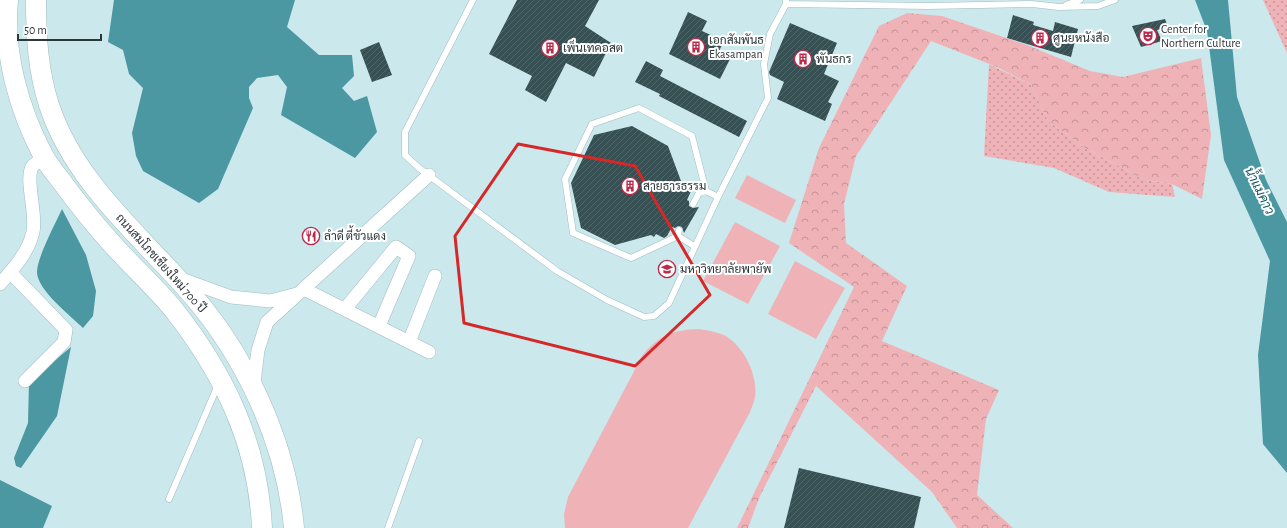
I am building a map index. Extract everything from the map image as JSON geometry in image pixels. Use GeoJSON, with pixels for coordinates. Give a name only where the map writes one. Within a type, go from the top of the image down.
{"type":"FeatureCollection","features":[{"type":"Feature","properties":{"kind":"main road","name":"ถนนสมโภชเชียงใหม่ 700 ปี"},"geometry":{"type":"LineString","coordinates":[[8,0],[9,55],[23,109],[45,158],[80,207],[173,309],[196,340],[235,410],[250,448],[261,505],[262,528]]}},
{"type":"Feature","properties":{"kind":"main road","name":"ถนนสมโภชเชียงใหม่ 700 ปี"},"geometry":{"type":"LineString","coordinates":[[36,0],[37,50],[49,105],[66,143],[108,204],[176,277],[211,318],[231,349],[253,390],[279,454],[294,528]]}},
{"type":"Feature","properties":{"kind":"street"},"geometry":{"type":"LineString","coordinates":[[0,284],[22,258],[32,233],[34,209],[30,173],[35,164],[45,158]]}},
{"type":"Feature","properties":{"kind":"street"},"geometry":{"type":"LineString","coordinates":[[253,390],[258,350],[267,322],[429,176]]}},
{"type":"Feature","properties":{"kind":"street"},"geometry":{"type":"LineString","coordinates":[[344,309],[396,247],[409,256],[379,326]]}},
{"type":"Feature","properties":{"kind":"street"},"geometry":{"type":"LineString","coordinates":[[10,272],[66,330],[64,342],[25,381]]}},
{"type":"Feature","properties":{"kind":"street"},"geometry":{"type":"LineString","coordinates":[[409,342],[435,276]]}},
{"type":"Feature","properties":{"kind":"street"},"geometry":{"type":"LineString","coordinates":[[176,277],[231,297],[270,301],[301,291],[344,309],[429,352]]}},
{"type":"Feature","properties":{"kind":"lane"},"geometry":{"type":"LineString","coordinates":[[473,0],[405,132],[405,155],[429,176],[557,271],[607,300],[644,317],[654,316],[669,303],[694,246],[768,98],[764,64],[770,34],[786,2],[1032,2],[1059,7],[1098,6],[1115,0]]}},
{"type":"Feature","properties":{"kind":"lane"},"geometry":{"type":"LineString","coordinates":[[1059,7],[1080,0]]}},
{"type":"Feature","properties":{"kind":"lane"},"geometry":{"type":"LineString","coordinates":[[694,246],[678,233],[631,258],[573,233],[565,179],[592,124],[639,108],[692,136],[706,191]]}},
{"type":"Feature","properties":{"kind":"lane"},"geometry":{"type":"LineString","coordinates":[[693,204],[699,193],[706,191],[718,197]]}},
{"type":"Feature","properties":{"kind":"lane"},"geometry":{"type":"LineString","coordinates":[[169,499],[220,381]]}},
{"type":"Feature","properties":{"kind":"lane"},"geometry":{"type":"LineString","coordinates":[[388,528],[419,441]]}},
{"type":"Feature","properties":{"kind":"highlighted area"},"geometry":{"type":"Polygon","coordinates":[[[518,144],[635,166],[710,295],[635,366],[464,323],[455,236],[518,144]]]}},
{"type":"Feature","properties":{"kind":"green space"},"geometry":{"type":"Polygon","coordinates":[[[1263,0],[1287,0],[1287,53],[1263,0]]]}},
{"type":"Feature","properties":{"kind":"green space"},"geometry":{"type":"Polygon","coordinates":[[[907,13],[942,16],[1027,45],[1090,71],[1123,77],[1201,58],[1211,135],[1202,199],[1172,184],[1145,180],[1085,148],[1048,121],[1031,85],[997,67],[931,41],[856,156],[844,204],[846,243],[907,286],[882,341],[999,390],[986,419],[977,495],[1013,528],[957,528],[932,492],[816,386],[760,496],[748,528],[737,528],[854,287],[789,243],[819,148],[879,26],[907,13]]]}},
{"type":"Feature","properties":{"kind":"green space"},"geometry":{"type":"Polygon","coordinates":[[[989,64],[1031,85],[1048,121],[1085,148],[1145,180],[1172,184],[1175,197],[1109,192],[1054,168],[984,156],[989,64]]]}},
{"type":"Feature","properties":{"kind":"green space"},"geometry":{"type":"Polygon","coordinates":[[[747,175],[796,200],[785,223],[735,198],[747,175]]]}},
{"type":"Feature","properties":{"kind":"green space"},"geometry":{"type":"Polygon","coordinates":[[[735,222],[780,246],[748,304],[703,281],[735,222]]]}},
{"type":"Feature","properties":{"kind":"green space"},"geometry":{"type":"Polygon","coordinates":[[[795,261],[845,288],[816,339],[768,314],[795,261]]]}},
{"type":"Feature","properties":{"kind":"green space"},"geometry":{"type":"Polygon","coordinates":[[[699,329],[724,335],[738,346],[752,371],[755,397],[750,412],[688,528],[565,528],[564,514],[568,497],[642,356],[654,343],[667,335],[674,332],[699,329]]]}},
{"type":"Feature","properties":{"kind":"water"},"geometry":{"type":"Polygon","coordinates":[[[114,0],[295,0],[287,27],[319,55],[352,55],[354,76],[342,88],[354,101],[367,96],[377,132],[355,158],[281,115],[287,87],[278,75],[257,78],[249,87],[249,98],[253,108],[218,189],[199,203],[143,171],[136,156],[132,133],[143,88],[129,74],[123,50],[108,42],[114,0]]]}},
{"type":"Feature","properties":{"kind":"water","name":"น้ำแม่คาว"},"geometry":{"type":"Polygon","coordinates":[[[1195,0],[1228,0],[1237,97],[1266,180],[1287,222],[1287,473],[1263,444],[1258,355],[1270,261],[1224,160],[1207,31],[1195,0]]]}},
{"type":"Feature","properties":{"kind":"water"},"geometry":{"type":"Polygon","coordinates":[[[62,209],[86,255],[96,291],[93,316],[83,328],[48,294],[38,279],[37,272],[40,258],[62,209]]]}},
{"type":"Feature","properties":{"kind":"water"},"geometry":{"type":"Polygon","coordinates":[[[71,347],[57,416],[21,468],[16,466],[14,458],[28,423],[29,382],[71,347]]]}},
{"type":"Feature","properties":{"kind":"water"},"geometry":{"type":"Polygon","coordinates":[[[0,480],[52,506],[43,528],[0,528],[0,480]]]}},
{"type":"Feature","properties":{"kind":"building","name":"เพ็นเทคอสต"},"geometry":{"type":"Polygon","coordinates":[[[517,0],[599,0],[585,26],[611,43],[594,77],[566,63],[546,102],[525,90],[532,76],[489,54],[517,0]]]}},
{"type":"Feature","properties":{"kind":"building","name":"เอกสัมพันธ Ekasampan"},"geometry":{"type":"Polygon","coordinates":[[[688,12],[707,21],[702,31],[724,41],[719,51],[731,57],[720,79],[669,54],[688,12]]]}},
{"type":"Feature","properties":{"kind":"building"},"geometry":{"type":"Polygon","coordinates":[[[1013,15],[1034,22],[1033,25],[1053,31],[1055,22],[1078,29],[1071,57],[1007,38],[1013,15]]]}},
{"type":"Feature","properties":{"kind":"building","name":"Center for Northern Culture"},"geometry":{"type":"Polygon","coordinates":[[[1165,19],[1168,27],[1157,30],[1162,41],[1141,47],[1132,26],[1165,19]]]}},
{"type":"Feature","properties":{"kind":"building","name":"พันธกร"},"geometry":{"type":"Polygon","coordinates":[[[790,23],[837,43],[824,74],[839,81],[828,102],[832,104],[825,121],[777,99],[784,82],[770,75],[769,72],[790,23]]]}},
{"type":"Feature","properties":{"kind":"building"},"geometry":{"type":"Polygon","coordinates":[[[379,42],[392,75],[372,82],[360,50],[379,42]]]}},
{"type":"Feature","properties":{"kind":"building"},"geometry":{"type":"Polygon","coordinates":[[[646,61],[663,70],[660,76],[747,121],[739,137],[635,82],[646,61]]]}},
{"type":"Feature","properties":{"kind":"building","name":"สายธารธรรม"},"geometry":{"type":"Polygon","coordinates":[[[632,126],[668,146],[681,181],[684,182],[683,184],[692,189],[687,200],[689,201],[689,206],[693,208],[699,207],[684,233],[682,227],[672,227],[667,236],[664,238],[656,234],[654,237],[651,235],[615,245],[581,228],[571,183],[594,135],[632,126]]]}},
{"type":"Feature","properties":{"kind":"building"},"geometry":{"type":"Polygon","coordinates":[[[799,468],[921,497],[914,528],[784,528],[799,468]]]}},
{"type":"Feature","properties":{"kind":"place","name":"Center for Northern Culture"},"geometry":{"type":"Point","coordinates":[1148,36]}},
{"type":"Feature","properties":{"kind":"place","name":"ศูนยหนังสือ"},"geometry":{"type":"Point","coordinates":[1040,38]}},
{"type":"Feature","properties":{"kind":"place","name":"เอกสัมพันธ Ekasampan"},"geometry":{"type":"Point","coordinates":[696,47]}},
{"type":"Feature","properties":{"kind":"place","name":"เพ็นเทคอสต"},"geometry":{"type":"Point","coordinates":[550,48]}},
{"type":"Feature","properties":{"kind":"place","name":"พันธกร"},"geometry":{"type":"Point","coordinates":[803,59]}},
{"type":"Feature","properties":{"kind":"place","name":"สายธารธรรม"},"geometry":{"type":"Point","coordinates":[630,186]}},
{"type":"Feature","properties":{"kind":"place","name":"ลำดี ตี้ขัวแดง"},"geometry":{"type":"Point","coordinates":[311,236]}},
{"type":"Feature","properties":{"kind":"place","name":"มหาวิทยาลัยพายัพ"},"geometry":{"type":"Point","coordinates":[667,269]}}]}
